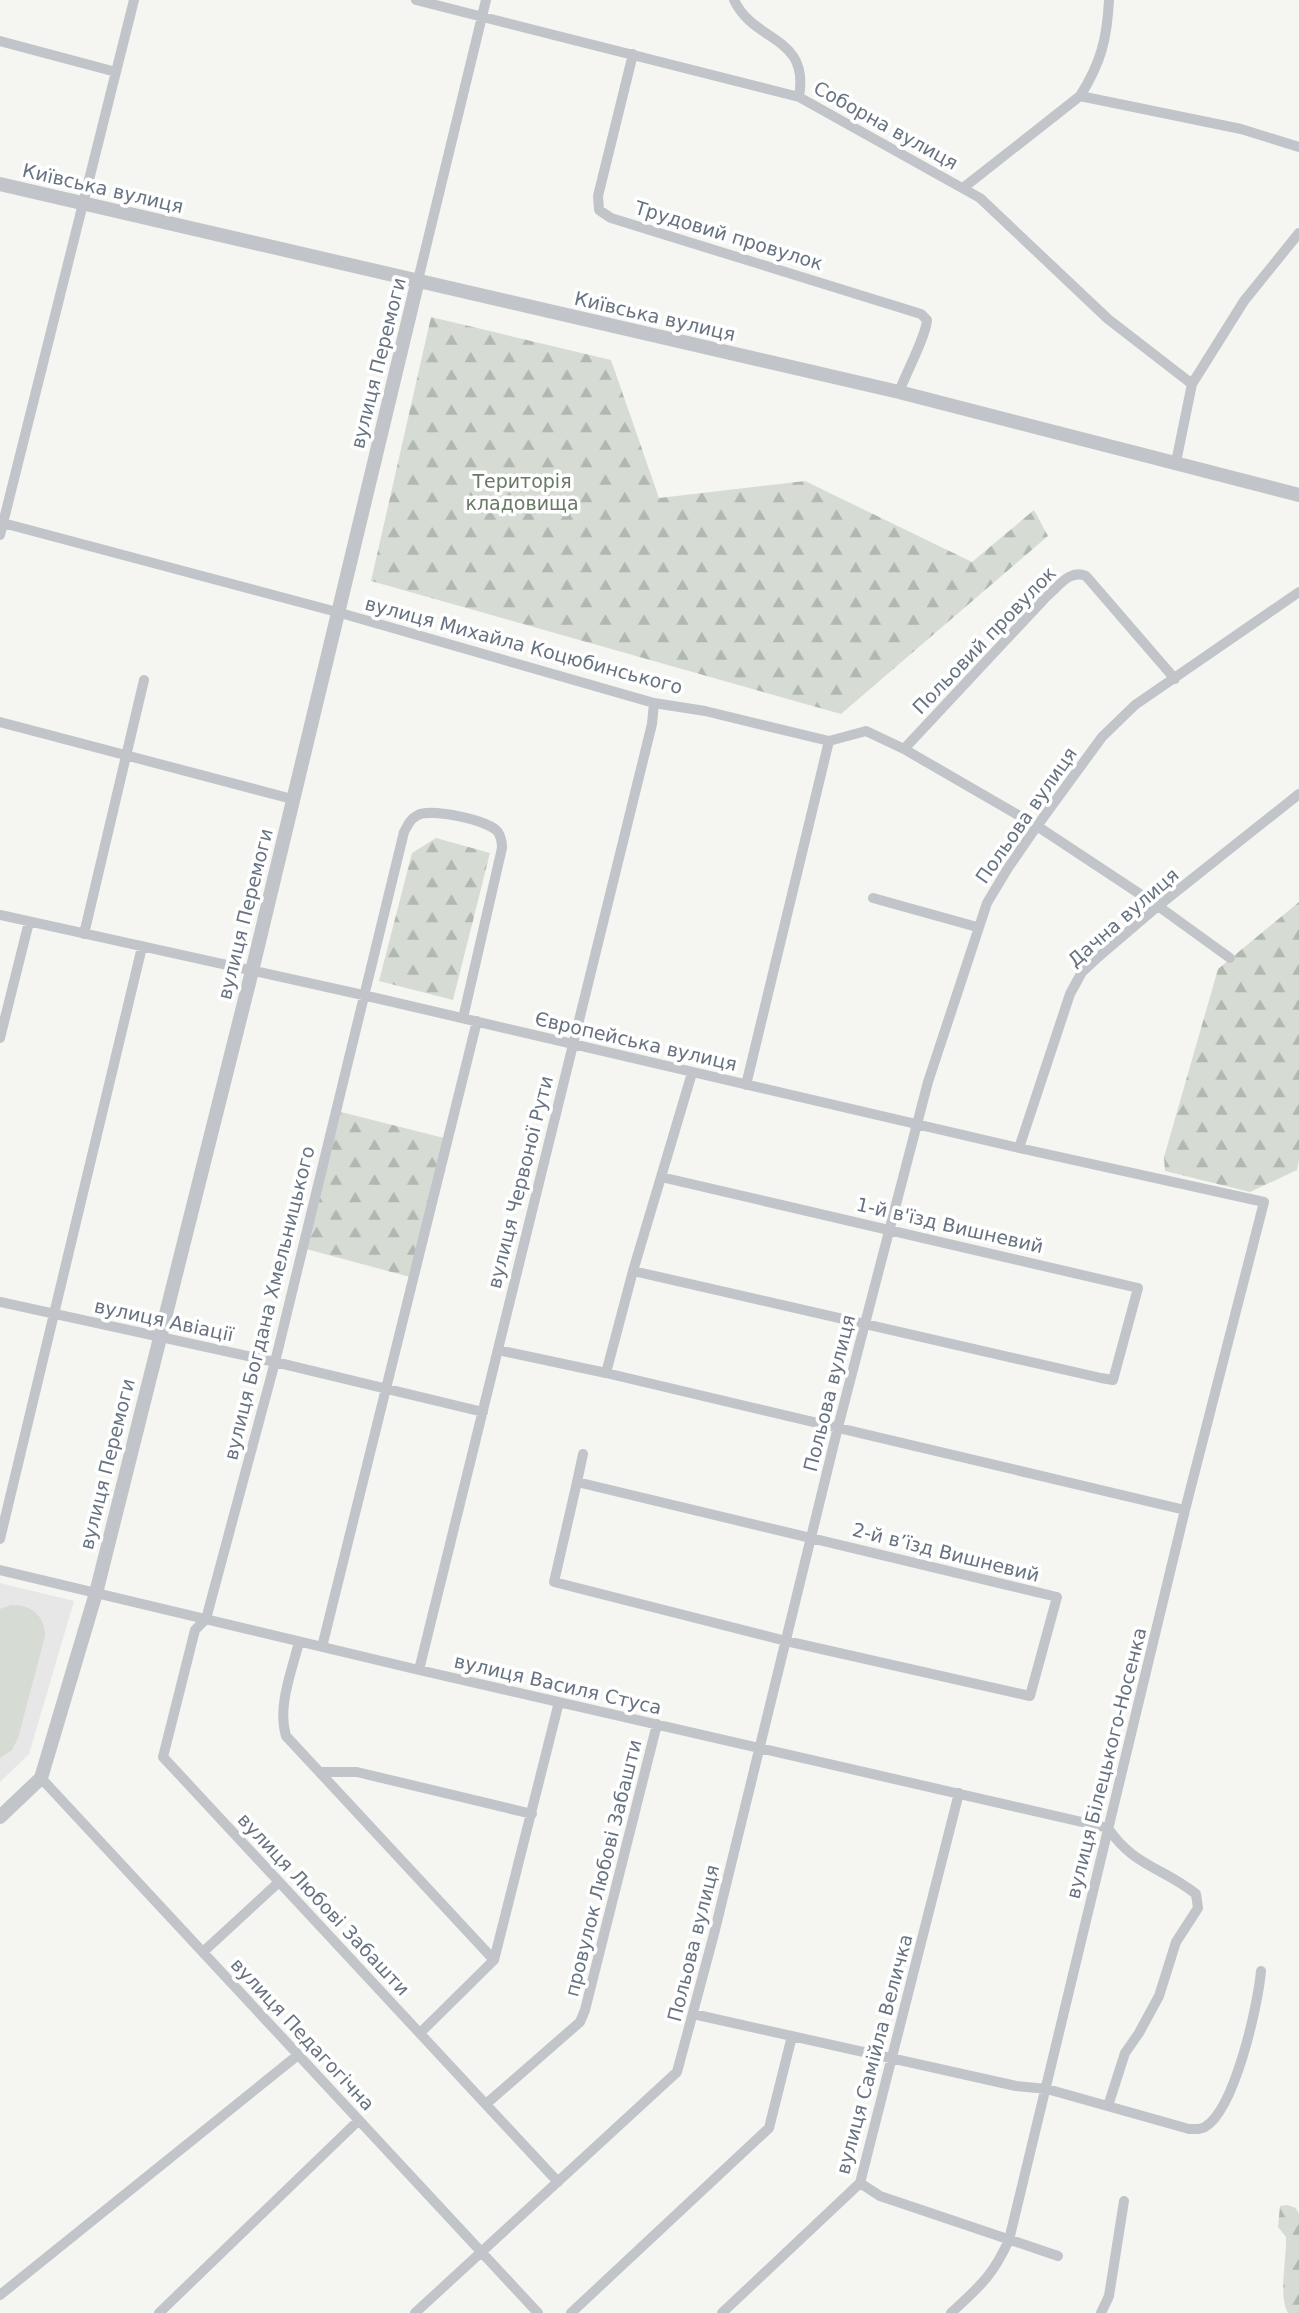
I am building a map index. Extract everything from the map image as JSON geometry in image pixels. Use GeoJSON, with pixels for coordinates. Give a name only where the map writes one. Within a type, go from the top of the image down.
{"type":"FeatureCollection","features":[{"type":"Feature","properties":{"kind":"street"},"geometry":{"type":"LineString","coordinates":[[1,529],[134,0]]}},
{"type":"Feature","properties":{"kind":"street","name":"Соборна вулиця"},"geometry":{"type":"LineString","coordinates":[[416,0],[799,97],[980,198],[1108,319],[1192,384]]}},
{"type":"Feature","properties":{"kind":"street","name":"вулиця Перемоги"},"geometry":{"type":"LineString","coordinates":[[41,1779],[96,1593],[158,1337],[252,971],[486,0]]}},
{"type":"Feature","properties":{"kind":"street"},"geometry":{"type":"LineString","coordinates":[[734,0],[742,15],[782,43],[796,59],[802,79],[799,97]]}},
{"type":"Feature","properties":{"kind":"street"},"geometry":{"type":"LineString","coordinates":[[963,188],[1080,96],[1092,77],[1104,48],[1109,0]]}},
{"type":"Feature","properties":{"kind":"street"},"geometry":{"type":"LineString","coordinates":[[0,41],[116,72]]}},
{"type":"Feature","properties":{"kind":"street","name":"Трудовий провулок"},"geometry":{"type":"LineString","coordinates":[[633,54],[598,196],[599,210],[611,218],[921,314],[927,320],[926,328],[899,392]]}},
{"type":"Feature","properties":{"kind":"street"},"geometry":{"type":"LineString","coordinates":[[1080,96],[1241,129],[1299,147]]}},
{"type":"Feature","properties":{"kind":"street","name":"Київська вулиця"},"geometry":{"type":"LineString","coordinates":[[0,184],[899,392],[1299,495]]}},
{"type":"Feature","properties":{"kind":"street"},"geometry":{"type":"LineString","coordinates":[[1176,462],[1192,384],[1244,301],[1299,233]]}},
{"type":"Feature","properties":{"kind":"street","name":"вулиця Михайла Коцюбинського"},"geometry":{"type":"LineString","coordinates":[[1,529],[337,612],[654,703],[705,711],[829,741],[866,731],[904,749],[1037,826],[1158,906],[1230,958]]}},
{"type":"Feature","properties":{"kind":"street","name":"Польовий провулок"},"geometry":{"type":"LineString","coordinates":[[904,749],[1047,596],[1070,575],[1078,573],[1086,576],[1175,679]]}},
{"type":"Feature","properties":{"kind":"street","name":"Польова вулиця"},"geometry":{"type":"LineString","coordinates":[[415,2313],[677,2073],[916,1124],[987,902],[1037,826],[1102,737],[1135,705],[1299,592]]}},
{"type":"Feature","properties":{"kind":"street"},"geometry":{"type":"LineString","coordinates":[[84,934],[144,680]]}},
{"type":"Feature","properties":{"kind":"street","name":"вулиця Червоної Рути"},"geometry":{"type":"LineString","coordinates":[[419,1670],[652,724],[654,703]]}},
{"type":"Feature","properties":{"kind":"street"},"geometry":{"type":"LineString","coordinates":[[0,722],[292,799]]}},
{"type":"Feature","properties":{"kind":"street"},"geometry":{"type":"LineString","coordinates":[[746,1085],[829,741]]}},
{"type":"Feature","properties":{"kind":"street","name":"Дачна вулиця"},"geometry":{"type":"LineString","coordinates":[[1018,1148],[1076,982],[1096,959],[1158,906],[1299,794]]}},
{"type":"Feature","properties":{"kind":"street","name":"вулиця Богдана Хмельницького"},"geometry":{"type":"LineString","coordinates":[[206,1619],[275,1362],[404,832],[410,820],[431,811],[488,824],[497,831],[502,848],[463,1018]]}},
{"type":"Feature","properties":{"kind":"street"},"geometry":{"type":"LineString","coordinates":[[873,898],[977,927]]}},
{"type":"Feature","properties":{"kind":"street","name":"Європейська вулиця"},"geometry":{"type":"LineString","coordinates":[[0,915],[363,995],[1018,1148],[1264,1202]]}},
{"type":"Feature","properties":{"kind":"street"},"geometry":{"type":"LineString","coordinates":[[0,1038],[29,922]]}},
{"type":"Feature","properties":{"kind":"street"},"geometry":{"type":"LineString","coordinates":[[0,1539],[142,947]]}},
{"type":"Feature","properties":{"kind":"street"},"geometry":{"type":"LineString","coordinates":[[323,1647],[477,1021]]}},
{"type":"Feature","properties":{"kind":"street"},"geometry":{"type":"LineString","coordinates":[[606,1373],[633,1271],[692,1073]]}},
{"type":"Feature","properties":{"kind":"street","name":"1-й в'їзд Вишневий"},"geometry":{"type":"LineString","coordinates":[[661,1177],[1138,1287],[1113,1380],[865,1324]]}},
{"type":"Feature","properties":{"kind":"street","name":"вулиця Білецького-Носенка"},"geometry":{"type":"LineString","coordinates":[[951,2313],[987,2280],[1009,2239],[1185,1510],[1264,1202]]}},
{"type":"Feature","properties":{"kind":"street"},"geometry":{"type":"LineString","coordinates":[[633,1271],[865,1324]]}},
{"type":"Feature","properties":{"kind":"street","name":"вулиця Авіації"},"geometry":{"type":"LineString","coordinates":[[0,1302],[275,1362],[483,1412]]}},
{"type":"Feature","properties":{"kind":"street"},"geometry":{"type":"LineString","coordinates":[[498,1350],[838,1427],[1185,1510]]}},
{"type":"Feature","properties":{"kind":"street"},"geometry":{"type":"LineString","coordinates":[[583,1454],[554,1581],[786,1641]]}},
{"type":"Feature","properties":{"kind":"street"},"geometry":{"type":"LineString","coordinates":[[577,1482],[811,1537]]}},
{"type":"Feature","properties":{"kind":"street","name":"2-й вʼїзд Вишневий"},"geometry":{"type":"LineString","coordinates":[[786,1641],[1030,1696],[1056,1597],[811,1537]]}},
{"type":"Feature","properties":{"kind":"street","name":"вулиця Василя Стуса"},"geometry":{"type":"LineString","coordinates":[[0,1570],[419,1670],[1108,1828]]}},
{"type":"Feature","properties":{"kind":"street","name":"вулиця Любові Забашти"},"geometry":{"type":"LineString","coordinates":[[206,1619],[195,1630],[163,1757],[558,2182]]}},
{"type":"Feature","properties":{"kind":"street"},"geometry":{"type":"LineString","coordinates":[[299,1642],[283,1711],[282,1724],[286,1736],[494,1959]]}},
{"type":"Feature","properties":{"kind":"street"},"geometry":{"type":"LineString","coordinates":[[420,2033],[494,1959],[559,1702]]}},
{"type":"Feature","properties":{"kind":"street","name":"провулок Любові Забашти"},"geometry":{"type":"LineString","coordinates":[[486,2104],[580,2022],[657,1724]]}},
{"type":"Feature","properties":{"kind":"street"},"geometry":{"type":"LineString","coordinates":[[320,1772],[357,1772],[532,1814]]}},
{"type":"Feature","properties":{"kind":"street"},"geometry":{"type":"LineString","coordinates":[[0,1817],[41,1779]]}},
{"type":"Feature","properties":{"kind":"street","name":"вулиця Педагогічна"},"geometry":{"type":"LineString","coordinates":[[41,1779],[538,2313]]}},
{"type":"Feature","properties":{"kind":"street","name":"вулиця Самійла Величка"},"geometry":{"type":"LineString","coordinates":[[722,2313],[860,2183],[959,1793]]}},
{"type":"Feature","properties":{"kind":"street"},"geometry":{"type":"LineString","coordinates":[[1108,1828],[1128,1853],[1151,1868],[1180,1881],[1196,1894],[1198,1908],[1176,1942],[1159,1996],[1125,2053],[1108,2106]]}},
{"type":"Feature","properties":{"kind":"street"},"geometry":{"type":"LineString","coordinates":[[203,1952],[279,1882]]}},
{"type":"Feature","properties":{"kind":"street"},"geometry":{"type":"LineString","coordinates":[[693,2014],[1016,2086],[1047,2089],[1189,2129],[1204,2128],[1214,2120],[1232,2085],[1255,2017],[1261,1970]]}},
{"type":"Feature","properties":{"kind":"street"},"geometry":{"type":"LineString","coordinates":[[571,2313],[769,2128],[792,2036]]}},
{"type":"Feature","properties":{"kind":"street"},"geometry":{"type":"LineString","coordinates":[[0,2294],[298,2055]]}},
{"type":"Feature","properties":{"kind":"street"},"geometry":{"type":"LineString","coordinates":[[159,2313],[359,2120]]}},
{"type":"Feature","properties":{"kind":"street"},"geometry":{"type":"LineString","coordinates":[[860,2183],[880,2196],[1058,2256]]}},
{"type":"Feature","properties":{"kind":"street"},"geometry":{"type":"LineString","coordinates":[[1101,2313],[1109,2296],[1124,2201]]}},
{"type":"Feature","properties":{"kind":"shaded area"},"geometry":{"type":"Polygon","coordinates":[[[0,1583],[74,1601],[29,1754],[0,1782],[0,1583]]]}},
{"type":"Feature","properties":{"kind":"green space","name":"Територія кладовища"},"geometry":{"type":"Polygon","coordinates":[[[431,317],[611,360],[659,498],[805,481],[972,562],[1034,510],[1048,536],[841,714],[371,581],[431,317]]]}},
{"type":"Feature","properties":{"kind":"green space"},"geometry":{"type":"Polygon","coordinates":[[[436,838],[490,853],[453,1000],[379,981],[412,853],[436,838]]]}},
{"type":"Feature","properties":{"kind":"green space"},"geometry":{"type":"Polygon","coordinates":[[[1299,902],[1297,1170],[1250,1192],[1165,1171],[1164,1157],[1218,969],[1299,902]]]}},
{"type":"Feature","properties":{"kind":"green space"},"geometry":{"type":"Polygon","coordinates":[[[341,1112],[444,1138],[410,1277],[306,1249],[341,1112]]]}},
{"type":"Feature","properties":{"kind":"green space"},"geometry":{"type":"Polygon","coordinates":[[[11,1605],[25,1607],[36,1613],[40,1617],[45,1636],[18,1738],[12,1750],[0,1758],[0,1609],[11,1605]]]}},
{"type":"Feature","properties":{"kind":"green space"},"geometry":{"type":"Polygon","coordinates":[[[1280,2206],[1296,2208],[1299,2214],[1299,2313],[1288,2313],[1284,2296],[1286,2237],[1278,2227],[1280,2206]]]}}]}
